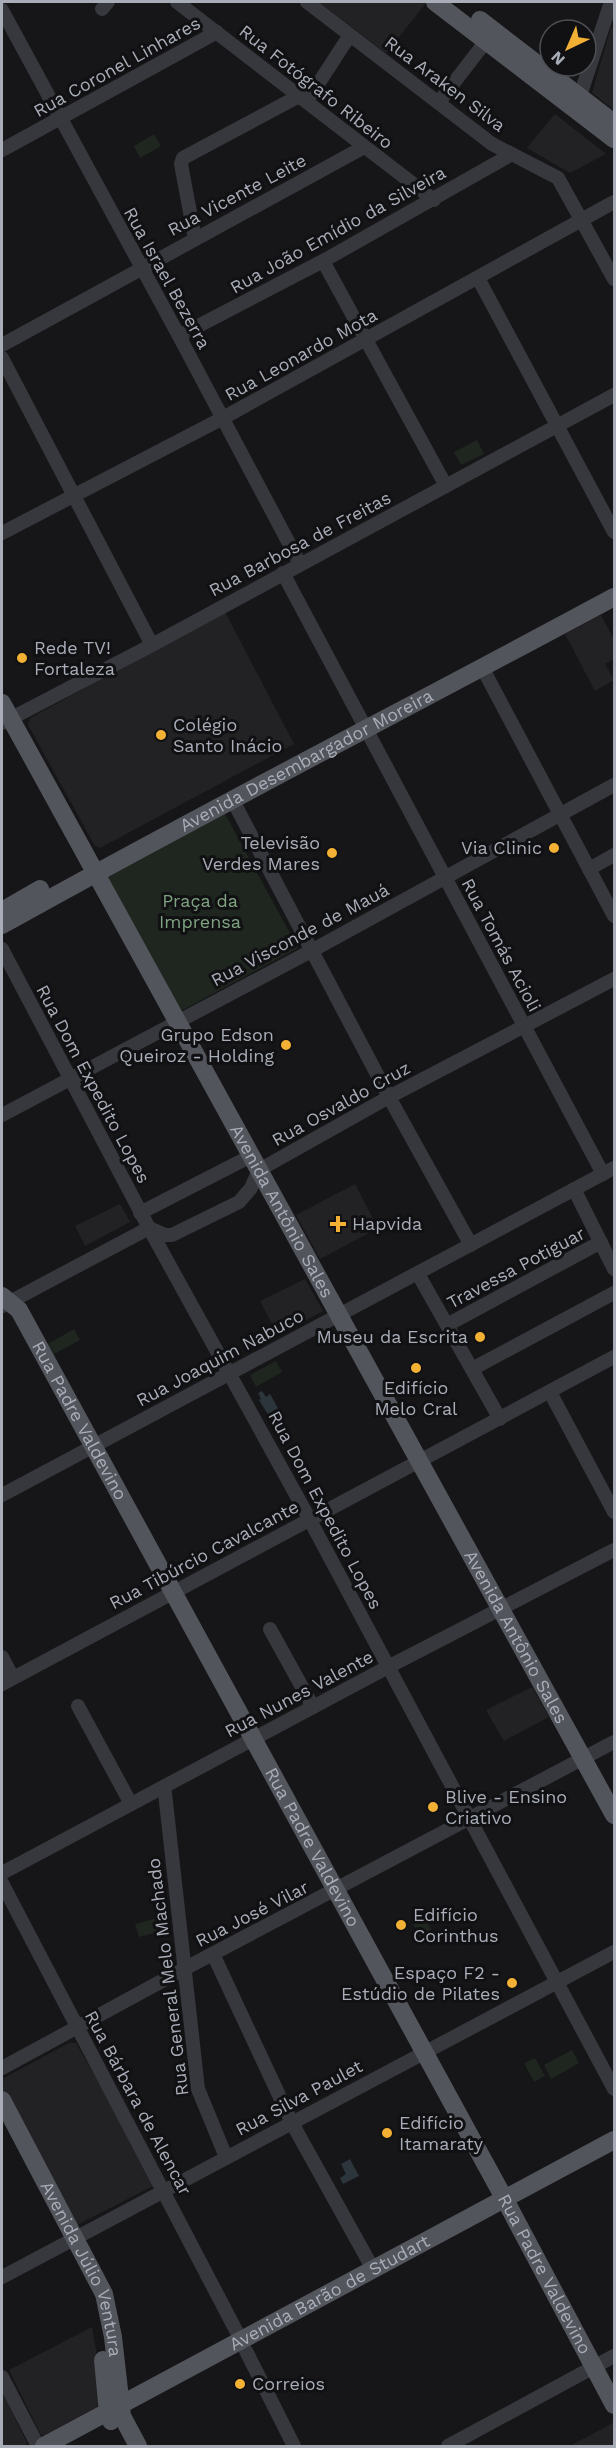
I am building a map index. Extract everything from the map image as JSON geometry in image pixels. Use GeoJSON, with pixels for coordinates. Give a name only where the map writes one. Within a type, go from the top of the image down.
{"type":"FeatureCollection","features":[{"type":"Feature","properties":{"kind":"main road"},"geometry":{"type":"LineString","coordinates":[[435,2],[486,41],[578,103],[615,123]]}},
{"type":"Feature","properties":{"kind":"main road"},"geometry":{"type":"LineString","coordinates":[[455,2],[578,103],[615,139]]}},
{"type":"Feature","properties":{"kind":"main road","name":"Avenida Desembargador Moreira"},"geometry":{"type":"LineString","coordinates":[[2,925],[91,868],[363,724],[615,585]]}},
{"type":"Feature","properties":{"kind":"main road","name":"Avenida Desembargador Moreira"},"geometry":{"type":"LineString","coordinates":[[2,911],[231,800],[363,724],[483,669],[615,597]]}},
{"type":"Feature","properties":{"kind":"main road","name":"Avenida Antônio Sales"},"geometry":{"type":"LineString","coordinates":[[4,715],[177,1021],[615,1815]]}},
{"type":"Feature","properties":{"kind":"main road","name":"Rua Padre Valdevino"},"geometry":{"type":"LineString","coordinates":[[4,1301],[19,1310],[615,2405]]}},
{"type":"Feature","properties":{"kind":"main road","name":"Avenida Júlio Ventura"},"geometry":{"type":"LineString","coordinates":[[2,2100],[70,2241]]}},
{"type":"Feature","properties":{"kind":"main road","name":"Avenida Júlio Ventura"},"geometry":{"type":"LineString","coordinates":[[2,2127],[104,2294],[113,2337],[115,2414],[124,2446]]}},
{"type":"Feature","properties":{"kind":"main road","name":"Avenida Barão de Studart"},"geometry":{"type":"LineString","coordinates":[[44,2446],[115,2414],[507,2204],[615,2140]]}},
{"type":"Feature","properties":{"kind":"main road","name":"Avenida Barão de Studart"},"geometry":{"type":"LineString","coordinates":[[243,2345],[373,2269],[615,2154]]}},
{"type":"Feature","properties":{"kind":"main road","name":"Avenida Barão de Studart"},"geometry":{"type":"LineString","coordinates":[[67,2446],[115,2414]]}},
{"type":"Feature","properties":{"kind":"main road","name":"Avenida Júlio Ventura"},"geometry":{"type":"LineString","coordinates":[[115,2414],[138,2446]]}},
{"type":"Feature","properties":{"kind":"street","name":"Rua Fotógrafo Ribeiro"},"geometry":{"type":"LineString","coordinates":[[177,2],[305,95],[364,147],[434,200]]}},
{"type":"Feature","properties":{"kind":"street","name":"Rua Araken Silva"},"geometry":{"type":"LineString","coordinates":[[308,2],[492,144],[558,178],[615,279]]}},
{"type":"Feature","properties":{"kind":"street"},"geometry":{"type":"LineString","coordinates":[[578,103],[611,2]]}},
{"type":"Feature","properties":{"kind":"street","name":"Rua Israel Bezerra"},"geometry":{"type":"LineString","coordinates":[[2,10],[300,564]]}},
{"type":"Feature","properties":{"kind":"street","name":"Rua Coronel Linhares"},"geometry":{"type":"LineString","coordinates":[[2,150],[217,32]]}},
{"type":"Feature","properties":{"kind":"street"},"geometry":{"type":"LineString","coordinates":[[195,239],[181,164],[183,158],[305,95],[346,41]]}},
{"type":"Feature","properties":{"kind":"street"},"geometry":{"type":"LineString","coordinates":[[439,102],[486,41]]}},
{"type":"Feature","properties":{"kind":"street","name":"Rua Vicente Leite"},"geometry":{"type":"LineString","coordinates":[[2,345],[364,147]]}},
{"type":"Feature","properties":{"kind":"street","name":"Rua João Emídio da Silveira"},"geometry":{"type":"LineString","coordinates":[[179,336],[323,261],[512,154]]}},
{"type":"Feature","properties":{"kind":"street","name":"Rua Leonardo Mota"},"geometry":{"type":"LineString","coordinates":[[2,533],[223,418],[615,202]]}},
{"type":"Feature","properties":{"kind":"street"},"geometry":{"type":"LineString","coordinates":[[323,261],[446,486]]}},
{"type":"Feature","properties":{"kind":"street"},"geometry":{"type":"LineString","coordinates":[[478,278],[615,532]]}},
{"type":"Feature","properties":{"kind":"street"},"geometry":{"type":"LineString","coordinates":[[2,358],[152,645]]}},
{"type":"Feature","properties":{"kind":"street","name":"Rua Barbosa de Freitas"},"geometry":{"type":"LineString","coordinates":[[4,715],[152,645],[615,395]]}},
{"type":"Feature","properties":{"kind":"street","name":"Rua Tomás Acioli"},"geometry":{"type":"LineString","coordinates":[[283,573],[524,1026],[609,1171]]}},
{"type":"Feature","properties":{"kind":"street"},"geometry":{"type":"LineString","coordinates":[[483,669],[615,916]]}},
{"type":"Feature","properties":{"kind":"street","name":"Rua Visconde de Mauá"},"geometry":{"type":"LineString","coordinates":[[2,1115],[313,950],[615,785]]}},
{"type":"Feature","properties":{"kind":"street"},"geometry":{"type":"LineString","coordinates":[[231,800],[313,950],[389,1097],[471,1245]]}},
{"type":"Feature","properties":{"kind":"street"},"geometry":{"type":"LineString","coordinates":[[589,868],[615,855]]}},
{"type":"Feature","properties":{"kind":"street","name":"Rua Dom Expedito Lopes"},"geometry":{"type":"LineString","coordinates":[[2,949],[148,1228],[309,1519],[615,2090]]}},
{"type":"Feature","properties":{"kind":"street","name":"Rua Osvaldo Cruz"},"geometry":{"type":"LineString","coordinates":[[141,1213],[255,1163],[389,1097],[615,979]]}},
{"type":"Feature","properties":{"kind":"street"},"geometry":{"type":"LineString","coordinates":[[4,1301],[148,1228],[165,1235],[172,1235],[239,1202],[251,1188],[255,1163]]}},
{"type":"Feature","properties":{"kind":"street","name":"Rua Joaquim Nabuco"},"geometry":{"type":"LineString","coordinates":[[2,1495],[609,1171]]}},
{"type":"Feature","properties":{"kind":"street"},"geometry":{"type":"LineString","coordinates":[[574,1189],[615,1269]]}},
{"type":"Feature","properties":{"kind":"street","name":"Travessa Potiguar"},"geometry":{"type":"LineString","coordinates":[[447,1325],[601,1242]]}},
{"type":"Feature","properties":{"kind":"street"},"geometry":{"type":"LineString","coordinates":[[418,1274],[500,1419]]}},
{"type":"Feature","properties":{"kind":"street"},"geometry":{"type":"LineString","coordinates":[[472,1369],[615,1293]]}},
{"type":"Feature","properties":{"kind":"street","name":"Rua Tibúrcio Cavalcante"},"geometry":{"type":"LineString","coordinates":[[7,1681],[615,1357]]}},
{"type":"Feature","properties":{"kind":"street"},"geometry":{"type":"LineString","coordinates":[[550,1392],[615,1512]]}},
{"type":"Feature","properties":{"kind":"street","name":"Rua Nunes Valente"},"geometry":{"type":"LineString","coordinates":[[2,1873],[312,1707],[615,1550]]}},
{"type":"Feature","properties":{"kind":"street"},"geometry":{"type":"LineString","coordinates":[[270,1629],[312,1707]]}},
{"type":"Feature","properties":{"kind":"street"},"geometry":{"type":"LineString","coordinates":[[2,1657],[7,1681]]}},
{"type":"Feature","properties":{"kind":"street"},"geometry":{"type":"LineString","coordinates":[[78,1706],[131,1804]]}},
{"type":"Feature","properties":{"kind":"street","name":"Rua José Vilar"},"geometry":{"type":"LineString","coordinates":[[2,2068],[184,1969],[615,1742]]}},
{"type":"Feature","properties":{"kind":"street","name":"Rua General Melo Machado"},"geometry":{"type":"LineString","coordinates":[[163,1788],[198,2089],[226,2157]]}},
{"type":"Feature","properties":{"kind":"street","name":"Rua Bárbara de Alencar"},"geometry":{"type":"LineString","coordinates":[[2,1883],[164,2191],[294,2446]]}},
{"type":"Feature","properties":{"kind":"street","name":"Rua Silva Paulet"},"geometry":{"type":"LineString","coordinates":[[2,2277],[615,1952]]}},
{"type":"Feature","properties":{"kind":"street"},"geometry":{"type":"LineString","coordinates":[[213,1954],[292,2123],[373,2269]]}},
{"type":"Feature","properties":{"kind":"street"},"geometry":{"type":"LineString","coordinates":[[448,2446],[466,2442],[615,2355]]}},
{"type":"Feature","properties":{"kind":"street"},"geometry":{"type":"LineString","coordinates":[[2,2377],[38,2446]]}},
{"type":"Feature","properties":{"kind":"shaded area"},"geometry":{"type":"Polygon","coordinates":[[[319,2],[427,2],[386,53],[319,2]]]}},
{"type":"Feature","properties":{"kind":"shaded area"},"geometry":{"type":"Polygon","coordinates":[[[611,27],[614,29],[614,110],[592,93],[611,27]]]}},
{"type":"Feature","properties":{"kind":"shaded area"},"geometry":{"type":"Polygon","coordinates":[[[555,114],[606,154],[570,173],[527,148],[555,114]]]}},
{"type":"Feature","properties":{"kind":"shaded area","name":"Colégio Santo Inácio"},"geometry":{"type":"Polygon","coordinates":[[[225,612],[294,744],[100,848],[95,846],[28,725],[30,718],[225,612]]]}},
{"type":"Feature","properties":{"kind":"shaded area"},"geometry":{"type":"Polygon","coordinates":[[[601,615],[614,640],[614,659],[605,664],[614,680],[595,691],[565,634],[601,615]]]}},
{"type":"Feature","properties":{"kind":"shaded area","name":"Hapvida"},"geometry":{"type":"Polygon","coordinates":[[[355,1184],[378,1228],[320,1259],[296,1215],[355,1184]]]}},
{"type":"Feature","properties":{"kind":"shaded area"},"geometry":{"type":"Polygon","coordinates":[[[120,1204],[130,1222],[85,1246],[75,1226],[120,1204]]]}},
{"type":"Feature","properties":{"kind":"shaded area"},"geometry":{"type":"Polygon","coordinates":[[[305,1279],[323,1311],[278,1335],[260,1301],[305,1279]]]}},
{"type":"Feature","properties":{"kind":"shaded area"},"geometry":{"type":"Polygon","coordinates":[[[262,1391],[266,1397],[270,1394],[279,1410],[275,1412],[278,1418],[272,1421],[259,1400],[261,1399],[258,1393],[262,1391]]]}},
{"type":"Feature","properties":{"kind":"shaded area"},"geometry":{"type":"Polygon","coordinates":[[[532,1687],[549,1717],[504,1741],[486,1710],[532,1687]]]}},
{"type":"Feature","properties":{"kind":"shaded area"},"geometry":{"type":"Polygon","coordinates":[[[69,2043],[76,2043],[157,2184],[77,2225],[2,2091],[2,2079],[69,2043]]]}},
{"type":"Feature","properties":{"kind":"shaded area"},"geometry":{"type":"Polygon","coordinates":[[[350,2159],[359,2176],[343,2184],[340,2178],[346,2174],[341,2164],[350,2159]]]}},
{"type":"Feature","properties":{"kind":"shaded area"},"geometry":{"type":"Polygon","coordinates":[[[92,2327],[96,2350],[98,2405],[45,2435],[41,2435],[9,2370],[92,2327]]]}},
{"type":"Feature","properties":{"kind":"shaded area"},"geometry":{"type":"Polygon","coordinates":[[[2,2391],[27,2443],[25,2446],[2,2446],[2,2391]]]}},
{"type":"Feature","properties":{"kind":"shaded area"},"geometry":{"type":"Polygon","coordinates":[[[614,2422],[614,2446],[570,2446],[607,2426],[614,2422]]]}},
{"type":"Feature","properties":{"kind":"green space"},"geometry":{"type":"Polygon","coordinates":[[[154,134],[161,146],[140,158],[134,146],[154,134]]]}},
{"type":"Feature","properties":{"kind":"green space"},"geometry":{"type":"Polygon","coordinates":[[[477,440],[484,454],[461,465],[454,452],[477,440]]]}},
{"type":"Feature","properties":{"kind":"green space","name":"Praça da Imprensa"},"geometry":{"type":"Polygon","coordinates":[[[223,810],[298,948],[177,1013],[102,875],[223,810]]]}},
{"type":"Feature","properties":{"kind":"green space"},"geometry":{"type":"Polygon","coordinates":[[[74,1329],[80,1340],[54,1354],[48,1344],[74,1329]]]}},
{"type":"Feature","properties":{"kind":"green space"},"geometry":{"type":"Polygon","coordinates":[[[276,1361],[282,1372],[256,1387],[250,1375],[276,1361]]]}},
{"type":"Feature","properties":{"kind":"green space"},"geometry":{"type":"Polygon","coordinates":[[[423,1915],[434,1935],[423,1941],[411,1921],[423,1915]]]}},
{"type":"Feature","properties":{"kind":"green space"},"geometry":{"type":"Polygon","coordinates":[[[165,1916],[169,1929],[139,1937],[135,1924],[165,1916]]]}},
{"type":"Feature","properties":{"kind":"green space"},"geometry":{"type":"Polygon","coordinates":[[[572,2050],[579,2063],[551,2079],[544,2065],[572,2050]]]}},
{"type":"Feature","properties":{"kind":"green space"},"geometry":{"type":"Polygon","coordinates":[[[535,2058],[545,2076],[534,2082],[524,2063],[535,2058]]]}},
{"type":"Feature","properties":{"kind":"place","name":"Rede TV! Fortaleza"},"geometry":{"type":"Point","coordinates":[22,658]}},
{"type":"Feature","properties":{"kind":"place","name":"Colégio Santo Inácio"},"geometry":{"type":"Point","coordinates":[161,735]}},
{"type":"Feature","properties":{"kind":"place","name":"Via Clinic"},"geometry":{"type":"Point","coordinates":[554,848]}},
{"type":"Feature","properties":{"kind":"place","name":"Televisão Verdes Mares"},"geometry":{"type":"Point","coordinates":[332,853]}},
{"type":"Feature","properties":{"kind":"place","name":"Grupo Edson Queiroz - Holding"},"geometry":{"type":"Point","coordinates":[286,1045]}},
{"type":"Feature","properties":{"kind":"place","name":"Hapvida"},"geometry":{"type":"Point","coordinates":[338,1224]}},
{"type":"Feature","properties":{"kind":"place","name":"Museu da Escrita"},"geometry":{"type":"Point","coordinates":[480,1337]}},
{"type":"Feature","properties":{"kind":"place","name":"Edifício Melo Cral"},"geometry":{"type":"Point","coordinates":[416,1368]}},
{"type":"Feature","properties":{"kind":"place","name":"Blive - Ensino Criativo"},"geometry":{"type":"Point","coordinates":[433,1807]}},
{"type":"Feature","properties":{"kind":"place","name":"Edifício Corinthus"},"geometry":{"type":"Point","coordinates":[401,1925]}},
{"type":"Feature","properties":{"kind":"place","name":"Espaço F2 - Estúdio de Pilates"},"geometry":{"type":"Point","coordinates":[512,1983]}},
{"type":"Feature","properties":{"kind":"place","name":"Edifício Itamaraty"},"geometry":{"type":"Point","coordinates":[387,2133]}},
{"type":"Feature","properties":{"kind":"place","name":"Correios"},"geometry":{"type":"Point","coordinates":[240,2384]}}]}
